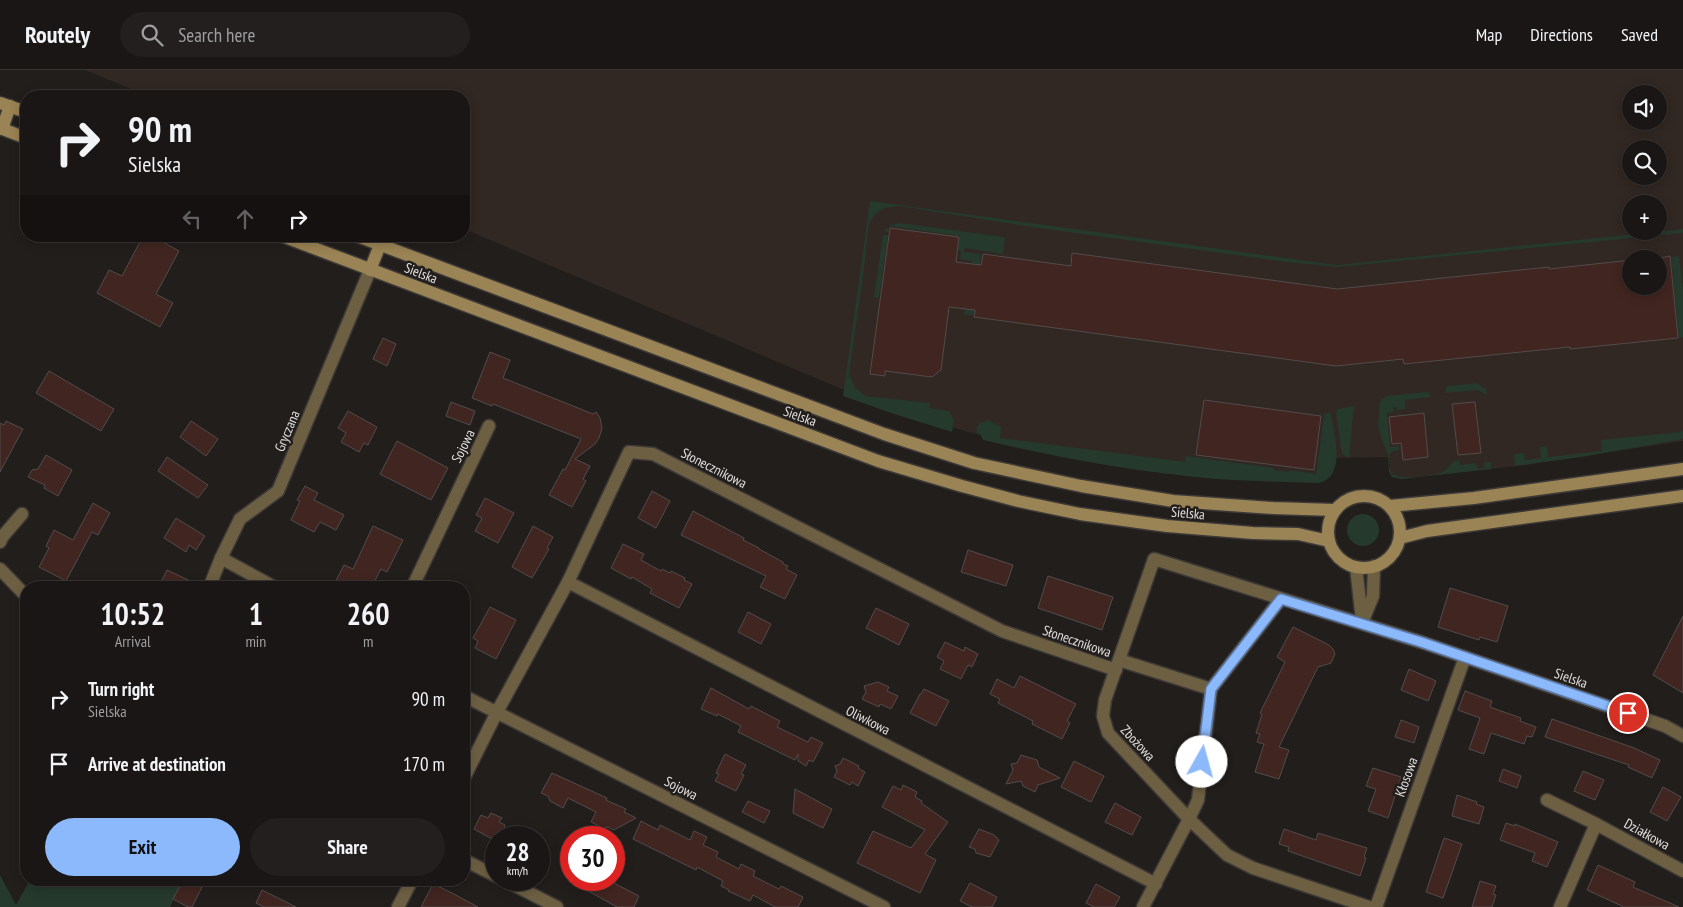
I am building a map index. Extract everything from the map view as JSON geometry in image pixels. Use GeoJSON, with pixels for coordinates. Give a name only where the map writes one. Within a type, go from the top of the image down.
{"type":"FeatureCollection","features":[{"type":"Feature","properties":{"kind":"main road"},"geometry":{"type":"LineString","coordinates":[[20,110],[5,105],[1,128],[20,136]]}},
{"type":"Feature","properties":{"kind":"main road","name":"Sielska"},"geometry":{"type":"LineString","coordinates":[[298,242],[878,461],[962,486],[1018,501],[1080,514],[1167,526],[1253,533],[1298,534],[1329,541]]}},
{"type":"Feature","properties":{"kind":"main road","name":"Sielska"},"geometry":{"type":"LineString","coordinates":[[372,242],[884,434],[974,462],[1081,486],[1172,501],[1335,510]]}},
{"type":"Feature","properties":{"kind":"main road"},"geometry":{"type":"LineString","coordinates":[[370,270],[380,245]]}},
{"type":"Feature","properties":{"kind":"main road"},"geometry":{"type":"LineString","coordinates":[[1390,506],[1474,498],[1683,469]]}},
{"type":"Feature","properties":{"kind":"main road"},"geometry":{"type":"LineString","coordinates":[[1362,496],[1371,496],[1390,506],[1398,521],[1400,538],[1391,556],[1383,562],[1365,568],[1356,567],[1339,558],[1329,541],[1329,525],[1335,510],[1352,497],[1362,496]]}},
{"type":"Feature","properties":{"kind":"main road"},"geometry":{"type":"LineString","coordinates":[[1400,538],[1427,531],[1683,496]]}},
{"type":"Feature","properties":{"kind":"street","name":"Gryczana"},"geometry":{"type":"LineString","coordinates":[[212,581],[240,518],[278,491],[370,270]]}},
{"type":"Feature","properties":{"kind":"street","name":"Sojowa"},"geometry":{"type":"LineString","coordinates":[[415,581],[490,426]]}},
{"type":"Feature","properties":{"kind":"street","name":"Słonecznikowa"},"geometry":{"type":"LineString","coordinates":[[470,766],[496,712],[568,582],[629,452],[654,454],[1002,631],[1117,665],[1211,689]]}},
{"type":"Feature","properties":{"kind":"street"},"geometry":{"type":"LineString","coordinates":[[0,542],[22,514]]}},
{"type":"Feature","properties":{"kind":"street"},"geometry":{"type":"LineString","coordinates":[[221,558],[263,581]]}},
{"type":"Feature","properties":{"kind":"street","name":"Sielska"},"geometry":{"type":"LineString","coordinates":[[1154,559],[1465,657],[1665,726],[1683,736]]}},
{"type":"Feature","properties":{"kind":"street","name":"Zbożowa"},"geometry":{"type":"LineString","coordinates":[[1154,559],[1104,700],[1103,716],[1108,733],[1227,855],[1253,868],[1369,907]]}},
{"type":"Feature","properties":{"kind":"street"},"geometry":{"type":"LineString","coordinates":[[1362,623],[1373,596],[1374,566]]}},
{"type":"Feature","properties":{"kind":"street"},"geometry":{"type":"LineString","coordinates":[[1356,567],[1362,623]]}},
{"type":"Feature","properties":{"kind":"street"},"geometry":{"type":"LineString","coordinates":[[0,569],[20,590]]}},
{"type":"Feature","properties":{"kind":"street","name":"Oliwkowa"},"geometry":{"type":"LineString","coordinates":[[568,582],[1156,884]]}},
{"type":"Feature","properties":{"kind":"street"},"geometry":{"type":"LineString","coordinates":[[1143,907],[1190,819],[1198,800],[1211,689],[1281,599]]}},
{"type":"Feature","properties":{"kind":"street","name":"Kłosowa"},"geometry":{"type":"LineString","coordinates":[[1376,907],[1465,657]]}},
{"type":"Feature","properties":{"kind":"street","name":"Sojowa"},"geometry":{"type":"LineString","coordinates":[[470,699],[884,907]]}},
{"type":"Feature","properties":{"kind":"street","name":"Działkowa"},"geometry":{"type":"LineString","coordinates":[[1547,800],[1683,871]]}},
{"type":"Feature","properties":{"kind":"street"},"geometry":{"type":"LineString","coordinates":[[1560,907],[1596,824]]}},
{"type":"Feature","properties":{"kind":"street"},"geometry":{"type":"LineString","coordinates":[[470,863],[485,870]]}},
{"type":"Feature","properties":{"kind":"street"},"geometry":{"type":"LineString","coordinates":[[398,907],[409,886]]}},
{"type":"Feature","properties":{"kind":"street"},"geometry":{"type":"LineString","coordinates":[[526,891],[557,907]]}},
{"type":"Feature","properties":{"kind":"shaded area"},"geometry":{"type":"Polygon","coordinates":[[[85,70],[1683,70],[1683,441],[1525,465],[1401,479],[1394,477],[1390,470],[1389,457],[1335,458],[1325,481],[1001,441],[919,418],[844,390],[470,232],[470,90],[133,90],[85,70]]]}},
{"type":"Feature","properties":{"kind":"green space"},"geometry":{"type":"Polygon","coordinates":[[[870,201],[1337,265],[1622,235],[1622,239],[1338,267],[1286,262],[1024,226],[899,206],[885,208],[876,213],[869,224],[849,374],[855,388],[866,396],[930,403],[929,408],[949,411],[954,420],[952,432],[843,396],[870,201]]]}},
{"type":"Feature","properties":{"kind":"green space"},"geometry":{"type":"Polygon","coordinates":[[[900,223],[1004,237],[1003,254],[964,248],[964,252],[981,254],[973,315],[964,315],[972,261],[960,259],[961,251],[957,250],[960,236],[889,226],[900,223]]]}},
{"type":"Feature","properties":{"kind":"green space"},"geometry":{"type":"Polygon","coordinates":[[[1683,229],[1683,233],[1667,235],[1667,231],[1683,229]]]}},
{"type":"Feature","properties":{"kind":"green space"},"geometry":{"type":"Polygon","coordinates":[[[883,235],[888,235],[879,298],[874,297],[883,235]]]}},
{"type":"Feature","properties":{"kind":"green space"},"geometry":{"type":"Polygon","coordinates":[[[1679,256],[1683,290],[1683,337],[1679,338],[1671,257],[1679,256]]]}},
{"type":"Feature","properties":{"kind":"green space"},"geometry":{"type":"Polygon","coordinates":[[[1477,383],[1486,389],[1487,394],[1478,390],[1445,393],[1446,387],[1449,386],[1477,383]]]}},
{"type":"Feature","properties":{"kind":"green space"},"geometry":{"type":"Polygon","coordinates":[[[1428,392],[1431,397],[1405,400],[1405,409],[1397,410],[1396,407],[1393,408],[1393,412],[1387,413],[1390,447],[1399,446],[1399,450],[1393,451],[1390,454],[1389,465],[1391,472],[1401,477],[1436,474],[1443,472],[1459,460],[1460,465],[1476,463],[1478,469],[1484,468],[1484,462],[1491,462],[1491,469],[1401,479],[1392,477],[1389,472],[1388,455],[1378,425],[1380,402],[1386,396],[1428,392]]]}},
{"type":"Feature","properties":{"kind":"green space"},"geometry":{"type":"Polygon","coordinates":[[[1354,406],[1349,458],[1342,454],[1336,413],[1338,409],[1354,406]]]}},
{"type":"Feature","properties":{"kind":"green space"},"geometry":{"type":"Polygon","coordinates":[[[1328,412],[1331,414],[1336,443],[1336,464],[1333,473],[1327,479],[1318,483],[1216,479],[1128,468],[1041,453],[983,440],[980,434],[976,433],[980,423],[988,420],[1001,427],[1000,438],[1185,462],[1186,456],[1274,468],[1274,470],[1316,474],[1324,415],[1328,412]]]}},
{"type":"Feature","properties":{"kind":"green space"},"geometry":{"type":"Polygon","coordinates":[[[1683,430],[1683,439],[1581,457],[1515,466],[1514,454],[1524,453],[1525,460],[1541,458],[1540,447],[1547,446],[1548,457],[1602,451],[1601,440],[1680,432],[1683,430]]]}},
{"type":"Feature","properties":{"kind":"green space"},"geometry":{"type":"Polygon","coordinates":[[[1363,514],[1369,515],[1374,519],[1378,524],[1378,536],[1374,541],[1369,545],[1363,546],[1357,545],[1352,541],[1348,536],[1347,530],[1348,524],[1352,519],[1357,515],[1363,514]]]}},
{"type":"Feature","properties":{"kind":"green space"},"geometry":{"type":"Polygon","coordinates":[[[0,875],[16,905],[27,886],[180,886],[170,907],[0,907],[0,875]]]}},
{"type":"Feature","properties":{"kind":"building"},"geometry":{"type":"Polygon","coordinates":[[[890,228],[959,237],[956,262],[981,265],[983,254],[1071,266],[1072,253],[1337,289],[1622,261],[1622,295],[1667,295],[1667,257],[1670,256],[1678,338],[1404,364],[1403,359],[1336,366],[974,317],[975,310],[949,307],[941,370],[932,377],[885,371],[885,376],[870,374],[890,228]]]}},
{"type":"Feature","properties":{"kind":"building"},"geometry":{"type":"Polygon","coordinates":[[[140,242],[163,242],[179,251],[156,294],[173,303],[160,327],[97,293],[109,270],[122,276],[140,242]]]}},
{"type":"Feature","properties":{"kind":"building"},"geometry":{"type":"Polygon","coordinates":[[[383,338],[396,344],[387,366],[373,359],[383,338]]]}},
{"type":"Feature","properties":{"kind":"building"},"geometry":{"type":"Polygon","coordinates":[[[490,352],[510,360],[503,378],[593,414],[596,412],[600,418],[602,428],[599,438],[595,444],[575,459],[590,466],[583,479],[586,481],[572,507],[549,495],[581,439],[493,404],[492,406],[472,398],[490,352]]]}},
{"type":"Feature","properties":{"kind":"building"},"geometry":{"type":"Polygon","coordinates":[[[49,371],[114,409],[101,431],[36,393],[49,371]]]}},
{"type":"Feature","properties":{"kind":"building"},"geometry":{"type":"Polygon","coordinates":[[[1204,400],[1321,416],[1314,470],[1196,455],[1204,400]]]}},
{"type":"Feature","properties":{"kind":"building"},"geometry":{"type":"Polygon","coordinates":[[[451,402],[475,411],[470,425],[446,416],[451,402]]]}},
{"type":"Feature","properties":{"kind":"building"},"geometry":{"type":"Polygon","coordinates":[[[1475,402],[1481,453],[1458,455],[1452,404],[1475,402]]]}},
{"type":"Feature","properties":{"kind":"building"},"geometry":{"type":"Polygon","coordinates":[[[348,411],[377,427],[368,445],[364,443],[359,452],[341,442],[346,433],[338,428],[348,411]]]}},
{"type":"Feature","properties":{"kind":"building"},"geometry":{"type":"Polygon","coordinates":[[[1424,413],[1428,457],[1403,460],[1401,443],[1392,444],[1389,417],[1424,413]]]}},
{"type":"Feature","properties":{"kind":"building"},"geometry":{"type":"Polygon","coordinates":[[[6,421],[23,429],[0,472],[0,423],[4,425],[6,421]]]}},
{"type":"Feature","properties":{"kind":"building"},"geometry":{"type":"Polygon","coordinates":[[[191,421],[218,439],[206,456],[180,437],[191,421]]]}},
{"type":"Feature","properties":{"kind":"building"},"geometry":{"type":"Polygon","coordinates":[[[397,441],[448,468],[431,500],[380,474],[397,441]]]}},
{"type":"Feature","properties":{"kind":"building"},"geometry":{"type":"Polygon","coordinates":[[[46,455],[72,470],[58,496],[44,488],[45,485],[28,477],[32,470],[38,469],[46,455]]]}},
{"type":"Feature","properties":{"kind":"building"},"geometry":{"type":"Polygon","coordinates":[[[167,457],[208,485],[198,498],[158,471],[167,457]]]}},
{"type":"Feature","properties":{"kind":"building"},"geometry":{"type":"Polygon","coordinates":[[[305,486],[318,493],[314,500],[344,515],[336,530],[320,522],[314,532],[291,520],[300,501],[297,500],[305,486]]]}},
{"type":"Feature","properties":{"kind":"building"},"geometry":{"type":"Polygon","coordinates":[[[652,491],[670,501],[656,528],[638,518],[652,491]]]}},
{"type":"Feature","properties":{"kind":"building"},"geometry":{"type":"Polygon","coordinates":[[[485,498],[514,513],[498,543],[475,531],[482,518],[476,515],[485,498]]]}},
{"type":"Feature","properties":{"kind":"building"},"geometry":{"type":"Polygon","coordinates":[[[93,503],[110,513],[98,535],[92,532],[66,581],[39,567],[49,548],[46,546],[54,530],[73,540],[93,503]]]}},
{"type":"Feature","properties":{"kind":"building"},"geometry":{"type":"Polygon","coordinates":[[[693,511],[744,538],[743,540],[788,566],[786,569],[797,575],[785,599],[760,587],[766,576],[681,535],[693,511]]]}},
{"type":"Feature","properties":{"kind":"building"},"geometry":{"type":"Polygon","coordinates":[[[176,518],[205,536],[196,550],[189,545],[186,552],[164,538],[176,518]]]}},
{"type":"Feature","properties":{"kind":"building"},"geometry":{"type":"Polygon","coordinates":[[[373,526],[403,540],[387,572],[381,569],[375,581],[336,581],[344,565],[353,569],[373,526]]]}},
{"type":"Feature","properties":{"kind":"building"},"geometry":{"type":"Polygon","coordinates":[[[533,526],[553,537],[547,548],[549,549],[532,578],[512,567],[533,526]]]}},
{"type":"Feature","properties":{"kind":"building"},"geometry":{"type":"Polygon","coordinates":[[[623,544],[644,554],[641,560],[661,571],[662,569],[670,573],[671,571],[692,584],[679,608],[650,593],[652,589],[632,577],[631,579],[611,568],[623,544]]]}},
{"type":"Feature","properties":{"kind":"building"},"geometry":{"type":"Polygon","coordinates":[[[968,550],[1013,565],[1006,586],[961,572],[968,550]]]}},
{"type":"Feature","properties":{"kind":"building"},"geometry":{"type":"Polygon","coordinates":[[[167,570],[190,581],[162,581],[167,570]]]}},
{"type":"Feature","properties":{"kind":"building"},"geometry":{"type":"Polygon","coordinates":[[[1048,576],[1113,597],[1102,630],[1038,608],[1048,576]]]}},
{"type":"Feature","properties":{"kind":"building"},"geometry":{"type":"Polygon","coordinates":[[[1450,588],[1508,606],[1497,642],[1480,637],[1479,640],[1438,627],[1450,588]]]}},
{"type":"Feature","properties":{"kind":"building"},"geometry":{"type":"Polygon","coordinates":[[[490,607],[516,620],[496,659],[475,648],[478,641],[473,638],[490,607]]]}},
{"type":"Feature","properties":{"kind":"building"},"geometry":{"type":"Polygon","coordinates":[[[876,608],[909,624],[899,645],[866,628],[876,608]]]}},
{"type":"Feature","properties":{"kind":"building"},"geometry":{"type":"Polygon","coordinates":[[[748,612],[771,624],[761,644],[738,632],[748,612]]]}},
{"type":"Feature","properties":{"kind":"building"},"geometry":{"type":"Polygon","coordinates":[[[1683,616],[1683,693],[1653,675],[1683,616]]]}},
{"type":"Feature","properties":{"kind":"building"},"geometry":{"type":"Polygon","coordinates":[[[1293,627],[1329,645],[1335,654],[1331,663],[1318,667],[1279,747],[1289,750],[1279,779],[1255,772],[1264,744],[1257,742],[1260,734],[1256,733],[1262,714],[1260,713],[1285,662],[1277,657],[1293,627]]]}},
{"type":"Feature","properties":{"kind":"building"},"geometry":{"type":"Polygon","coordinates":[[[945,642],[964,651],[965,647],[978,654],[972,667],[968,665],[961,679],[940,669],[944,661],[937,657],[945,642]]]}},
{"type":"Feature","properties":{"kind":"building"},"geometry":{"type":"Polygon","coordinates":[[[1409,669],[1436,681],[1428,701],[1401,690],[1409,669]]]}},
{"type":"Feature","properties":{"kind":"building"},"geometry":{"type":"Polygon","coordinates":[[[1020,676],[1076,704],[1067,721],[1070,723],[1062,739],[1032,724],[1033,721],[998,703],[1000,699],[990,694],[997,679],[1014,688],[1020,676]]]}},
{"type":"Feature","properties":{"kind":"building"},"geometry":{"type":"Polygon","coordinates":[[[878,682],[889,687],[887,691],[898,696],[891,709],[880,704],[879,707],[862,699],[866,692],[864,686],[878,682]]]}},
{"type":"Feature","properties":{"kind":"building"},"geometry":{"type":"Polygon","coordinates":[[[711,688],[749,709],[751,706],[780,721],[777,727],[808,742],[811,737],[823,743],[813,762],[809,760],[806,766],[798,761],[798,754],[795,760],[738,732],[741,726],[718,714],[717,716],[701,709],[711,688]]]}},
{"type":"Feature","properties":{"kind":"building"},"geometry":{"type":"Polygon","coordinates":[[[924,689],[949,701],[936,726],[910,713],[924,689]]]}},
{"type":"Feature","properties":{"kind":"building"},"geometry":{"type":"Polygon","coordinates":[[[1465,691],[1492,701],[1490,707],[1521,718],[1520,721],[1536,727],[1532,737],[1527,736],[1524,744],[1491,733],[1484,754],[1469,749],[1480,718],[1458,710],[1465,691]]]}},
{"type":"Feature","properties":{"kind":"building"},"geometry":{"type":"Polygon","coordinates":[[[1552,719],[1634,748],[1660,760],[1652,778],[1628,767],[1629,765],[1545,737],[1552,719]]]}},
{"type":"Feature","properties":{"kind":"building"},"geometry":{"type":"Polygon","coordinates":[[[1401,720],[1419,727],[1414,743],[1395,737],[1401,720]]]}},
{"type":"Feature","properties":{"kind":"building"},"geometry":{"type":"Polygon","coordinates":[[[725,754],[746,765],[741,774],[744,775],[736,791],[715,781],[719,774],[716,773],[725,754]]]}},
{"type":"Feature","properties":{"kind":"building"},"geometry":{"type":"Polygon","coordinates":[[[1021,755],[1037,760],[1039,767],[1060,778],[1038,785],[1035,792],[1023,786],[1021,781],[1006,784],[1013,770],[1011,764],[1017,763],[1021,755]]]}},
{"type":"Feature","properties":{"kind":"building"},"geometry":{"type":"Polygon","coordinates":[[[843,758],[859,766],[858,768],[865,772],[858,786],[852,782],[850,785],[834,777],[837,771],[835,766],[840,764],[843,758]]]}},
{"type":"Feature","properties":{"kind":"building"},"geometry":{"type":"Polygon","coordinates":[[[1074,761],[1104,776],[1091,802],[1061,787],[1074,761]]]}},
{"type":"Feature","properties":{"kind":"building"},"geometry":{"type":"Polygon","coordinates":[[[1373,768],[1401,777],[1388,818],[1368,811],[1376,789],[1366,786],[1373,768]]]}},
{"type":"Feature","properties":{"kind":"building"},"geometry":{"type":"Polygon","coordinates":[[[1503,769],[1521,776],[1517,788],[1499,781],[1503,769]]]}},
{"type":"Feature","properties":{"kind":"building"},"geometry":{"type":"Polygon","coordinates":[[[1583,771],[1604,780],[1595,800],[1574,791],[1583,771]]]}},
{"type":"Feature","properties":{"kind":"building"},"geometry":{"type":"Polygon","coordinates":[[[552,773],[607,798],[606,800],[626,809],[624,812],[636,818],[621,826],[599,826],[591,822],[596,812],[568,798],[563,808],[550,801],[548,796],[541,793],[552,773]]]}},
{"type":"Feature","properties":{"kind":"building"},"geometry":{"type":"Polygon","coordinates":[[[903,785],[917,792],[915,797],[922,801],[921,803],[948,822],[925,854],[936,860],[920,893],[857,863],[873,831],[911,848],[925,830],[882,807],[893,786],[901,790],[903,785]]]}},
{"type":"Feature","properties":{"kind":"building"},"geometry":{"type":"Polygon","coordinates":[[[1663,787],[1681,797],[1667,821],[1650,812],[1663,787]]]}},
{"type":"Feature","properties":{"kind":"building"},"geometry":{"type":"Polygon","coordinates":[[[795,789],[832,809],[823,828],[793,813],[795,789]]]}},
{"type":"Feature","properties":{"kind":"building"},"geometry":{"type":"Polygon","coordinates":[[[1457,795],[1477,802],[1476,804],[1484,807],[1479,824],[1452,816],[1457,795]]]}},
{"type":"Feature","properties":{"kind":"building"},"geometry":{"type":"Polygon","coordinates":[[[748,801],[770,811],[764,823],[742,812],[748,801]]]}},
{"type":"Feature","properties":{"kind":"building"},"geometry":{"type":"Polygon","coordinates":[[[1115,803],[1141,817],[1132,835],[1105,822],[1115,803]]]}},
{"type":"Feature","properties":{"kind":"building"},"geometry":{"type":"Polygon","coordinates":[[[491,813],[502,818],[499,822],[505,825],[485,826],[485,835],[474,829],[481,815],[488,818],[491,813]]]}},
{"type":"Feature","properties":{"kind":"building"},"geometry":{"type":"Polygon","coordinates":[[[641,821],[658,830],[660,825],[690,840],[694,831],[707,837],[703,845],[718,852],[716,857],[739,869],[741,864],[755,871],[753,876],[779,889],[781,886],[803,897],[798,907],[775,907],[753,895],[750,901],[728,891],[721,886],[723,881],[697,867],[696,870],[633,839],[641,821]]]}},
{"type":"Feature","properties":{"kind":"building"},"geometry":{"type":"Polygon","coordinates":[[[1506,823],[1515,826],[1515,824],[1558,842],[1547,867],[1532,861],[1535,853],[1500,840],[1506,823]]]}},
{"type":"Feature","properties":{"kind":"building"},"geometry":{"type":"Polygon","coordinates":[[[979,829],[994,835],[999,840],[990,857],[976,853],[975,849],[969,847],[979,829]]]}},
{"type":"Feature","properties":{"kind":"building"},"geometry":{"type":"Polygon","coordinates":[[[1284,829],[1316,840],[1318,833],[1367,848],[1360,876],[1288,851],[1289,847],[1279,844],[1284,829]]]}},
{"type":"Feature","properties":{"kind":"building"},"geometry":{"type":"Polygon","coordinates":[[[1444,838],[1462,844],[1443,898],[1426,892],[1444,838]]]}},
{"type":"Feature","properties":{"kind":"building"},"geometry":{"type":"Polygon","coordinates":[[[1598,865],[1635,882],[1633,887],[1679,907],[1624,907],[1587,890],[1598,865]]]}},
{"type":"Feature","properties":{"kind":"building"},"geometry":{"type":"Polygon","coordinates":[[[1480,881],[1496,886],[1493,894],[1496,895],[1492,907],[1472,907],[1480,881]]]}},
{"type":"Feature","properties":{"kind":"building"},"geometry":{"type":"Polygon","coordinates":[[[970,883],[997,897],[992,907],[972,907],[960,901],[970,883]]]}},
{"type":"Feature","properties":{"kind":"building"},"geometry":{"type":"Polygon","coordinates":[[[1096,884],[1120,897],[1114,907],[1094,907],[1086,903],[1096,884]]]}},
{"type":"Feature","properties":{"kind":"building"},"geometry":{"type":"Polygon","coordinates":[[[180,886],[202,886],[192,907],[188,907],[173,899],[180,886]]]}},
{"type":"Feature","properties":{"kind":"building"},"geometry":{"type":"Polygon","coordinates":[[[432,886],[437,886],[478,907],[421,907],[432,886]]]}},
{"type":"Feature","properties":{"kind":"building"},"geometry":{"type":"Polygon","coordinates":[[[625,889],[639,896],[634,907],[617,907],[588,891],[625,891],[625,889]]]}},
{"type":"Feature","properties":{"kind":"building"},"geometry":{"type":"Polygon","coordinates":[[[262,890],[296,907],[264,907],[256,903],[262,890]]]}},
{"type":"Feature","properties":{"kind":"route"},"geometry":{"type":"LineString","coordinates":[[1202,762],[1211,689],[1281,599],[1421,642],[1628,713]]}}]}
